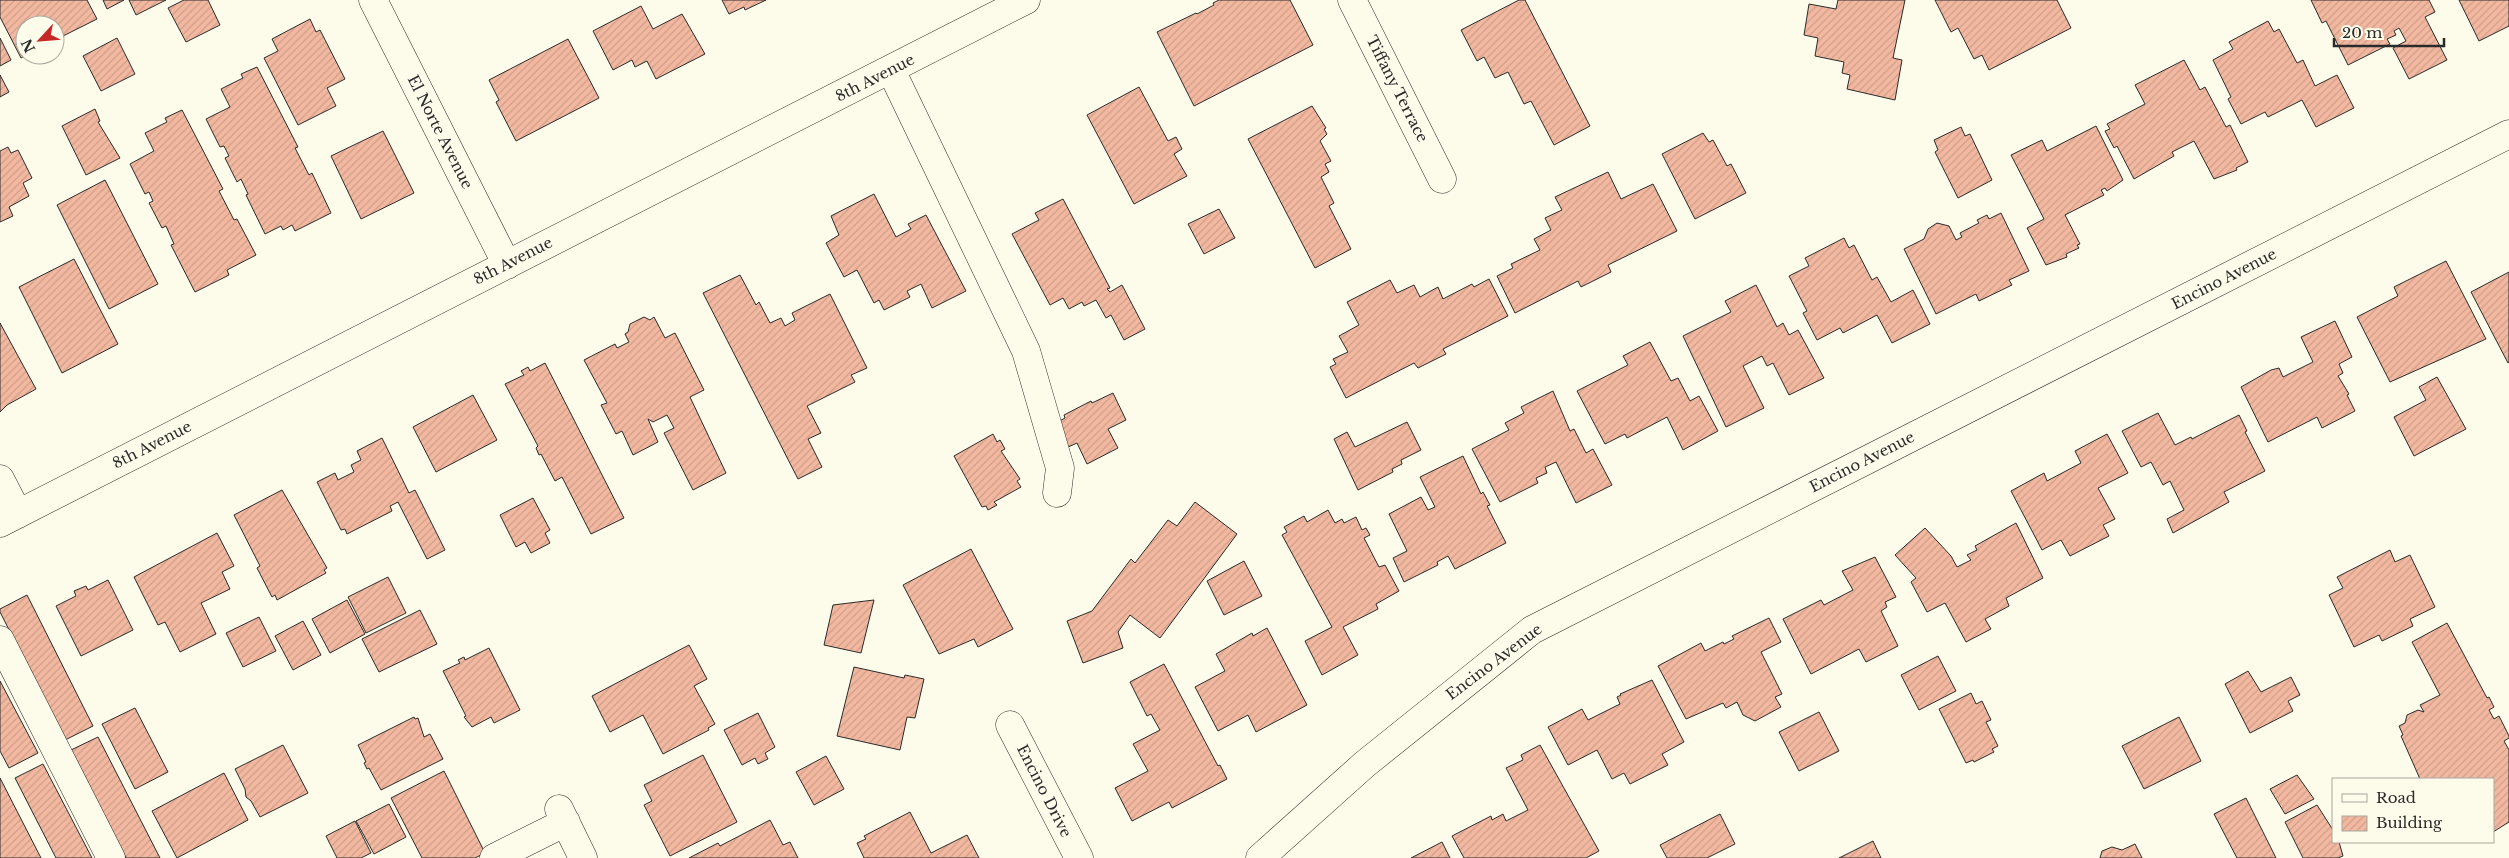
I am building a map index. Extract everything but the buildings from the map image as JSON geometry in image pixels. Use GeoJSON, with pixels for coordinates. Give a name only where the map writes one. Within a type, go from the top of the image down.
{"type":"FeatureCollection","features":[{"type":"Feature","properties":{"kind":"street","name":"El Norte Avenue"},"geometry":{"type":"LineString","coordinates":[[373,0],[507,264]]}},
{"type":"Feature","properties":{"kind":"street","name":"8th Avenue"},"geometry":{"type":"LineString","coordinates":[[9,518],[1026,0]]}},
{"type":"Feature","properties":{"kind":"street","name":"Tiffany Terrace"},"geometry":{"type":"LineString","coordinates":[[1352,0],[1442,179]]}},
{"type":"Feature","properties":{"kind":"street"},"geometry":{"type":"LineString","coordinates":[[891,70],[1026,351],[1060,468],[1057,493]]}},
{"type":"Feature","properties":{"kind":"street","name":"Encino Avenue"},"geometry":{"type":"LineString","coordinates":[[1260,858],[1366,764],[1532,630],[2509,134]]}},
{"type":"Feature","properties":{"kind":"street"},"geometry":{"type":"LineString","coordinates":[[0,479],[9,518]]}},
{"type":"Feature","properties":{"kind":"street"},"geometry":{"type":"LineString","coordinates":[[0,640],[111,858]]}},
{"type":"Feature","properties":{"kind":"street","name":"Encino Drive"},"geometry":{"type":"LineString","coordinates":[[1010,725],[1078,858]]}},
{"type":"Feature","properties":{"kind":"street"},"geometry":{"type":"LineString","coordinates":[[494,858],[562,816],[583,858]]}}]}
